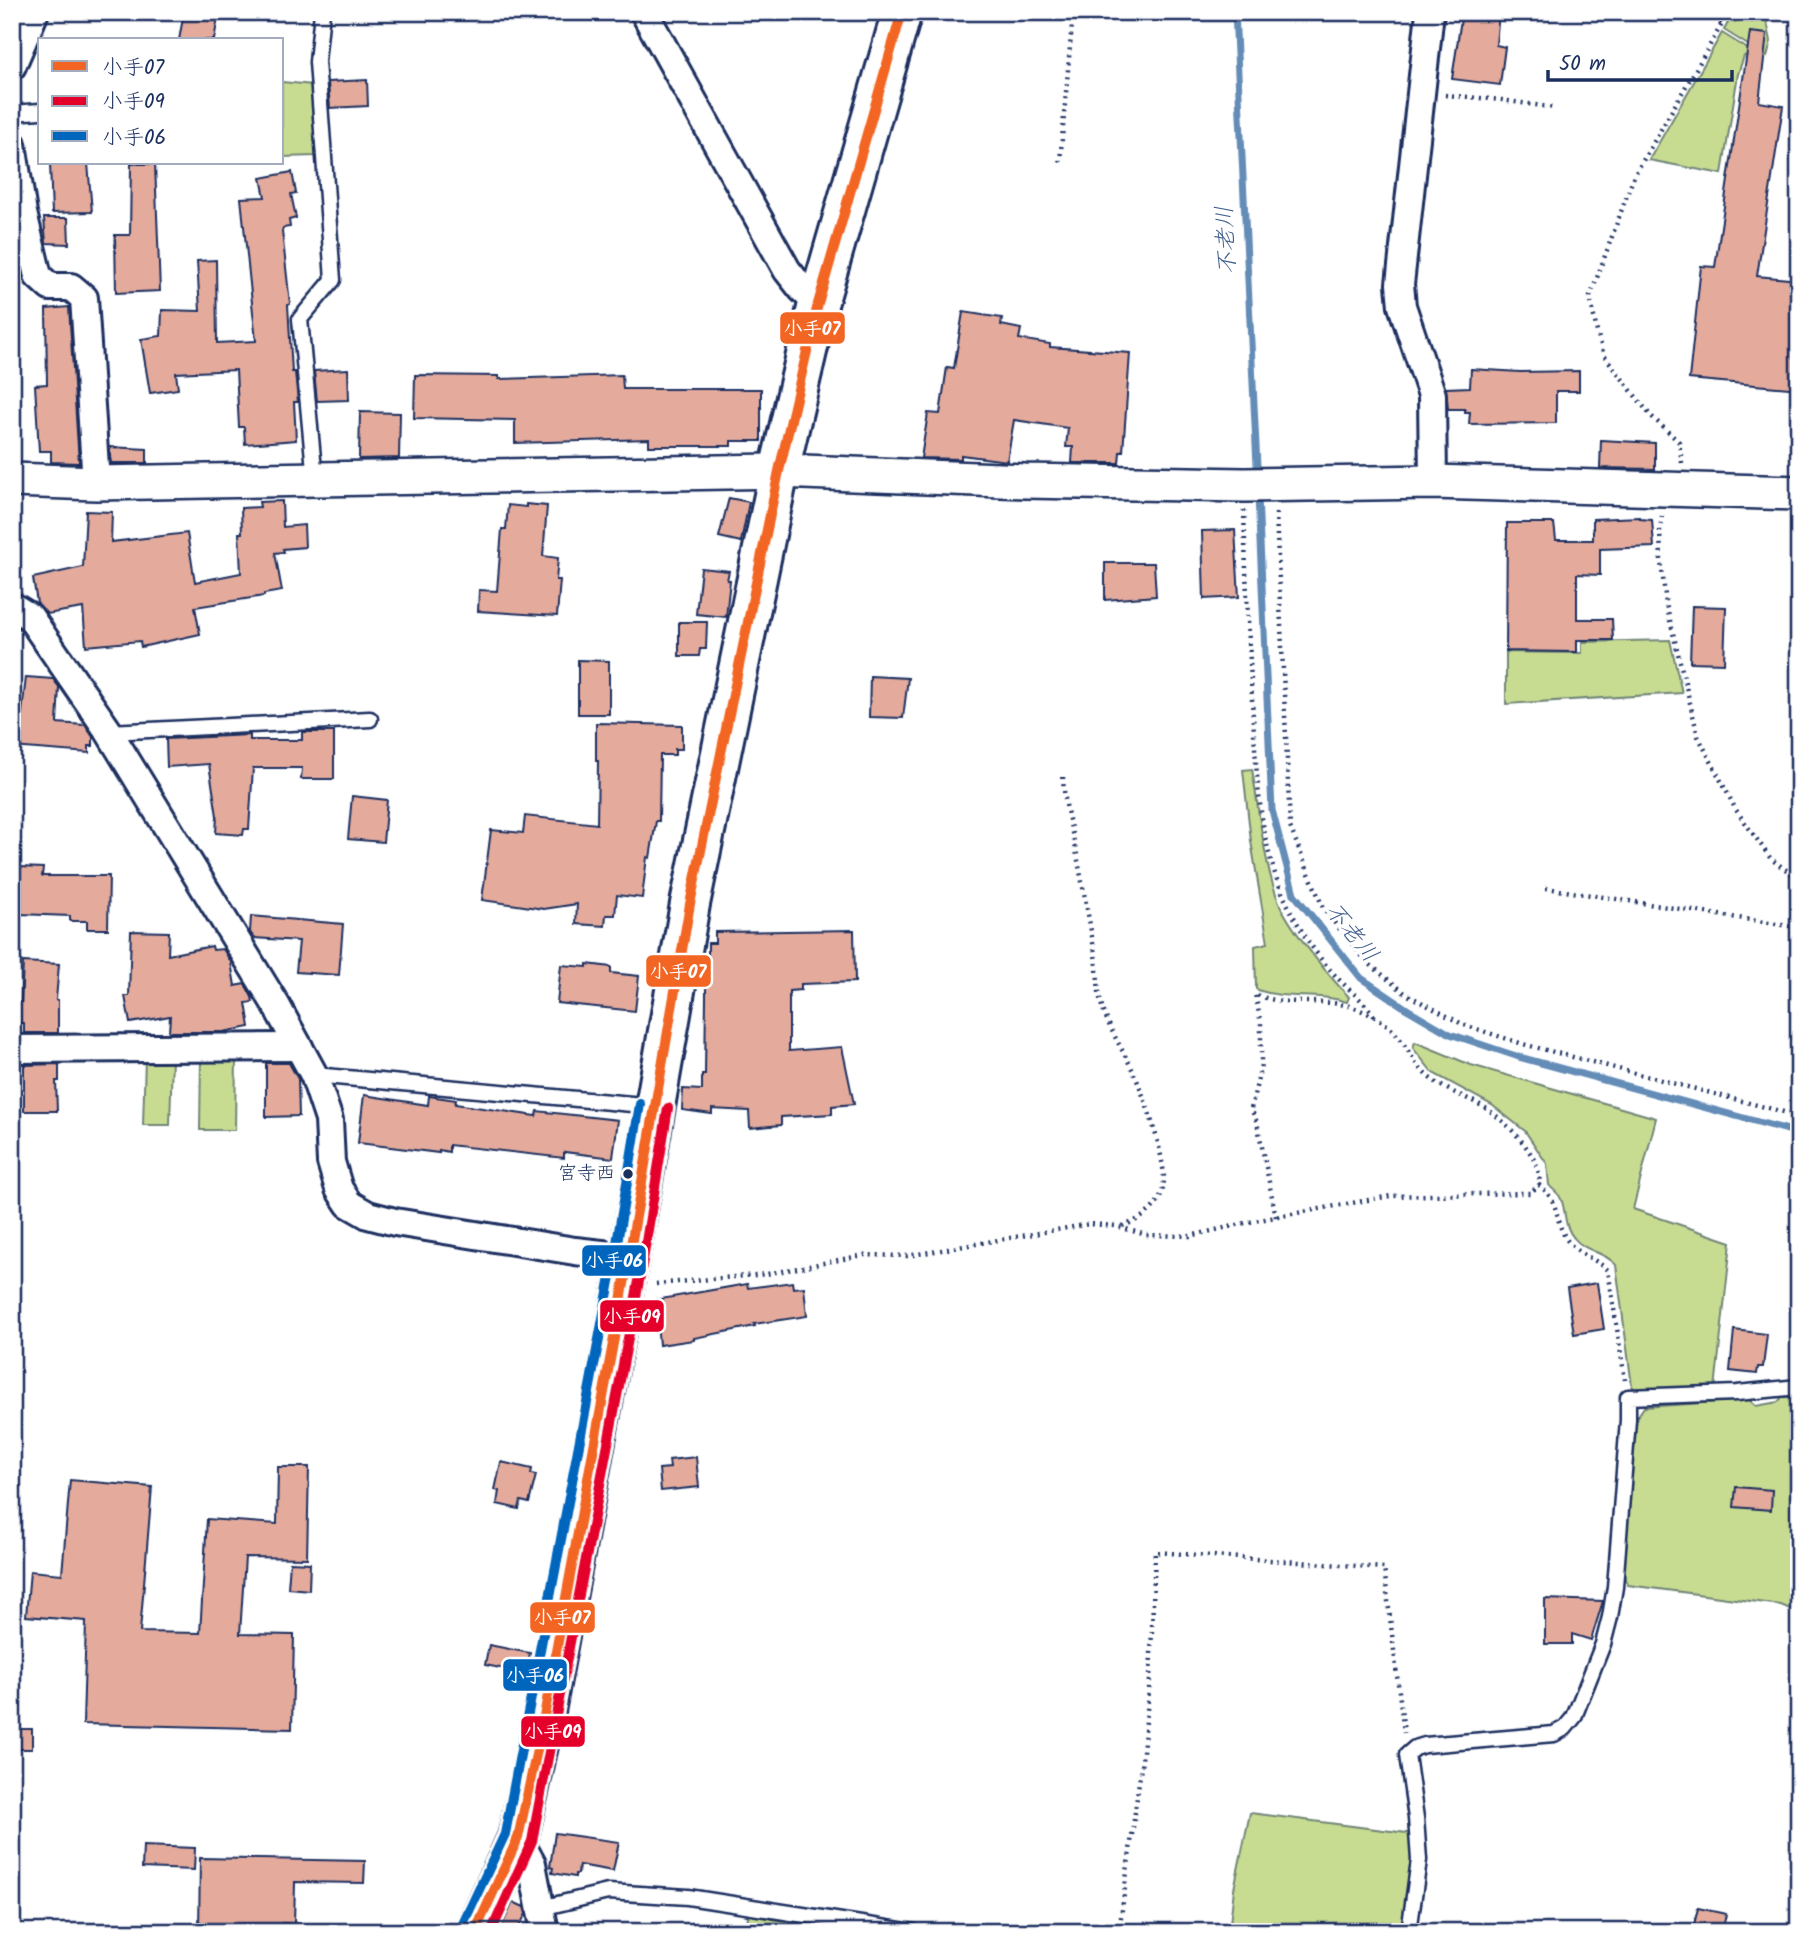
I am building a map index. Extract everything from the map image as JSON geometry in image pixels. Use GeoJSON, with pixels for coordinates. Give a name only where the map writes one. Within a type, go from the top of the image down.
{"type":"FeatureCollection","features":[{"type":"Feature","properties":{"kind":"main road"},"geometry":{"type":"LineString","coordinates":[[475,1932],[517,1838],[543,1722],[691,904],[779,471],[818,304],[902,12]]}},
{"type":"Feature","properties":{"kind":"street"},"geometry":{"type":"LineString","coordinates":[[12,66],[35,12]]}},
{"type":"Feature","properties":{"kind":"street"},"geometry":{"type":"LineString","coordinates":[[644,12],[787,270],[818,304]]}},
{"type":"Feature","properties":{"kind":"street"},"geometry":{"type":"LineString","coordinates":[[1430,12],[1400,295],[1432,395],[1433,482]]}},
{"type":"Feature","properties":{"kind":"street"},"geometry":{"type":"LineString","coordinates":[[12,144],[23,213],[38,276],[50,287],[71,287],[84,298],[96,484]]}},
{"type":"Feature","properties":{"kind":"street"},"geometry":{"type":"LineString","coordinates":[[12,480],[96,484],[779,471],[1012,481],[1259,485],[1433,482],[1799,493]]}},
{"type":"Feature","properties":{"kind":"street"},"geometry":{"type":"LineString","coordinates":[[12,606],[30,617],[109,732],[276,1004],[314,1075],[329,1120],[331,1162],[340,1189],[349,1204],[368,1215],[394,1222],[575,1251],[626,1272]]}},
{"type":"Feature","properties":{"kind":"street"},"geometry":{"type":"LineString","coordinates":[[12,1049],[299,1047]]}},
{"type":"Feature","properties":{"kind":"street"},"geometry":{"type":"LineString","coordinates":[[517,1838],[532,1864],[543,1920]]}},
{"type":"Feature","properties":{"kind":"lane"},"geometry":{"type":"LineString","coordinates":[[315,481],[300,319],[332,280],[317,62],[322,12]]}},
{"type":"Feature","properties":{"kind":"lane"},"geometry":{"type":"LineString","coordinates":[[12,113],[38,111]]}},
{"type":"Feature","properties":{"kind":"lane"},"geometry":{"type":"LineString","coordinates":[[109,732],[370,719]]}},
{"type":"Feature","properties":{"kind":"lane"},"geometry":{"type":"LineString","coordinates":[[314,1075],[654,1106]]}},
{"type":"Feature","properties":{"kind":"lane"},"geometry":{"type":"LineString","coordinates":[[1409,1932],[1419,1860],[1407,1755],[1415,1748],[1425,1745],[1555,1734],[1565,1728],[1574,1717],[1603,1644],[1613,1597],[1628,1397],[1737,1393],[1799,1387]]}},
{"type":"Feature","properties":{"kind":"lane"},"geometry":{"type":"LineString","coordinates":[[543,1920],[608,1892],[701,1899],[913,1932]]}},
{"type":"Feature","properties":{"kind":"path"},"geometry":{"type":"LineString","coordinates":[[1060,162],[1073,12]]}},
{"type":"Feature","properties":{"kind":"path"},"geometry":{"type":"LineString","coordinates":[[1714,12],[1713,17],[1722,25]]}},
{"type":"Feature","properties":{"kind":"path"},"geometry":{"type":"LineString","coordinates":[[1684,475],[1679,442],[1650,415],[1604,355],[1590,297],[1634,177],[1729,12]]}},
{"type":"Feature","properties":{"kind":"path"},"geometry":{"type":"LineString","coordinates":[[1420,92],[1555,108]]}},
{"type":"Feature","properties":{"kind":"path"},"geometry":{"type":"LineString","coordinates":[[626,1272],[766,1274],[864,1255],[907,1256],[1090,1224],[1119,1227],[1146,1235],[1189,1236],[1390,1196],[1521,1194],[1530,1193],[1539,1185],[1539,1170],[1520,1140],[1488,1110],[1424,1073],[1395,1032],[1376,1017],[1333,973],[1302,931],[1284,898],[1264,827],[1256,767],[1248,629],[1259,485]]}},
{"type":"Feature","properties":{"kind":"path"},"geometry":{"type":"LineString","coordinates":[[1259,485],[1290,827],[1324,910],[1367,962],[1406,994],[1464,1025],[1522,1044],[1799,1116]]}},
{"type":"Feature","properties":{"kind":"path"},"geometry":{"type":"LineString","coordinates":[[1660,528],[1666,604],[1698,736],[1735,810],[1771,859],[1799,879]]}},
{"type":"Feature","properties":{"kind":"path"},"geometry":{"type":"LineString","coordinates":[[1063,777],[1101,1002],[1110,1029],[1133,1072],[1147,1110],[1164,1178],[1154,1207],[1144,1217],[1119,1227]]}},
{"type":"Feature","properties":{"kind":"path"},"geometry":{"type":"LineString","coordinates":[[1546,888],[1789,926],[1799,925]]}},
{"type":"Feature","properties":{"kind":"path"},"geometry":{"type":"LineString","coordinates":[[1276,1217],[1257,1122],[1251,1110],[1261,1065],[1261,1023],[1255,994],[1286,1001],[1338,1003],[1376,1017]]}},
{"type":"Feature","properties":{"kind":"path"},"geometry":{"type":"LineString","coordinates":[[1539,1185],[1548,1193],[1557,1208],[1568,1242],[1597,1259],[1608,1270],[1628,1397]]}},
{"type":"Feature","properties":{"kind":"path"},"geometry":{"type":"LineString","coordinates":[[1119,1932],[1150,1679],[1155,1552],[1384,1568],[1407,1755]]}},
{"type":"Feature","properties":{"kind":"green space"},"geometry":{"type":"Polygon","coordinates":[[[1734,12],[1765,12],[1771,41],[1767,57],[1724,30],[1734,12]]]}},
{"type":"Feature","properties":{"kind":"green space"},"geometry":{"type":"Polygon","coordinates":[[[1722,33],[1754,53],[1744,56],[1738,74],[1722,174],[1649,160],[1722,33]]]}},
{"type":"Feature","properties":{"kind":"green space"},"geometry":{"type":"Polygon","coordinates":[[[284,82],[313,85],[316,156],[284,157],[284,82]]]}},
{"type":"Feature","properties":{"kind":"green space"},"geometry":{"type":"Polygon","coordinates":[[[1670,640],[1682,693],[1506,704],[1506,652],[1582,653],[1582,642],[1670,640]]]}},
{"type":"Feature","properties":{"kind":"green space"},"geometry":{"type":"Polygon","coordinates":[[[1252,769],[1263,842],[1277,897],[1289,922],[1349,997],[1347,1002],[1324,997],[1278,995],[1256,989],[1255,946],[1268,943],[1251,841],[1243,770],[1252,769]]]}},
{"type":"Feature","properties":{"kind":"green space"},"geometry":{"type":"Polygon","coordinates":[[[1415,1042],[1471,1065],[1656,1118],[1633,1209],[1731,1242],[1715,1389],[1637,1391],[1632,1386],[1616,1265],[1607,1257],[1579,1243],[1570,1233],[1562,1202],[1549,1185],[1547,1164],[1525,1131],[1492,1105],[1433,1073],[1413,1048],[1415,1042]]]}},
{"type":"Feature","properties":{"kind":"green space"},"geometry":{"type":"Polygon","coordinates":[[[172,1057],[170,1125],[143,1125],[145,1058],[172,1057]]]}},
{"type":"Feature","properties":{"kind":"green space"},"geometry":{"type":"Polygon","coordinates":[[[236,1057],[235,1130],[200,1130],[201,1058],[236,1057]]]}},
{"type":"Feature","properties":{"kind":"green space"},"geometry":{"type":"Polygon","coordinates":[[[1799,1396],[1799,1613],[1781,1605],[1628,1585],[1624,1575],[1635,1420],[1644,1407],[1749,1400],[1756,1406],[1778,1402],[1782,1397],[1799,1396]]]}},
{"type":"Feature","properties":{"kind":"green space"},"geometry":{"type":"Polygon","coordinates":[[[1250,1813],[1414,1834],[1415,1860],[1406,1932],[1229,1932],[1234,1889],[1250,1813]]]}},
{"type":"Feature","properties":{"kind":"green space"},"geometry":{"type":"Polygon","coordinates":[[[749,1911],[877,1932],[745,1932],[749,1911]]]}},
{"type":"Feature","properties":{"kind":"building"},"geometry":{"type":"Polygon","coordinates":[[[184,12],[219,12],[214,38],[179,38],[184,12]]]}},
{"type":"Feature","properties":{"kind":"building"},"geometry":{"type":"Polygon","coordinates":[[[1462,12],[1499,12],[1496,45],[1505,47],[1500,85],[1452,79],[1462,12]]]}},
{"type":"Feature","properties":{"kind":"building"},"geometry":{"type":"Polygon","coordinates":[[[1750,32],[1767,34],[1759,102],[1783,106],[1757,276],[1799,280],[1799,389],[1689,379],[1701,266],[1715,267],[1750,32]]]}},
{"type":"Feature","properties":{"kind":"building"},"geometry":{"type":"Polygon","coordinates":[[[367,80],[368,106],[330,108],[328,82],[367,80]]]}},
{"type":"Feature","properties":{"kind":"building"},"geometry":{"type":"Polygon","coordinates":[[[50,164],[88,164],[92,212],[52,213],[50,164]]]}},
{"type":"Feature","properties":{"kind":"building"},"geometry":{"type":"Polygon","coordinates":[[[131,164],[155,164],[160,291],[116,293],[115,235],[130,235],[131,164]]]}},
{"type":"Feature","properties":{"kind":"building"},"geometry":{"type":"Polygon","coordinates":[[[292,172],[296,193],[291,194],[296,218],[289,220],[290,227],[283,228],[282,231],[290,304],[292,372],[295,372],[298,402],[294,402],[296,440],[245,444],[244,427],[239,427],[236,370],[176,373],[178,389],[150,393],[141,339],[161,336],[162,310],[200,311],[197,261],[216,260],[217,343],[256,341],[241,198],[265,197],[261,178],[292,172]]]}},
{"type":"Feature","properties":{"kind":"building"},"geometry":{"type":"Polygon","coordinates":[[[44,218],[68,218],[69,244],[46,243],[44,218]]]}},
{"type":"Feature","properties":{"kind":"building"},"geometry":{"type":"Polygon","coordinates":[[[69,307],[79,463],[51,462],[51,451],[39,451],[35,385],[47,384],[46,309],[69,307]]]}},
{"type":"Feature","properties":{"kind":"building"},"geometry":{"type":"Polygon","coordinates":[[[963,312],[1002,318],[1001,325],[1021,329],[1019,339],[1050,344],[1050,347],[1130,353],[1123,452],[1120,452],[1119,463],[1072,463],[1073,447],[1066,447],[1068,428],[1014,420],[1007,461],[961,455],[961,459],[921,458],[928,413],[940,414],[947,367],[954,368],[963,312]]]}},
{"type":"Feature","properties":{"kind":"building"},"geometry":{"type":"Polygon","coordinates":[[[348,369],[349,400],[317,401],[314,371],[348,369]]]}},
{"type":"Feature","properties":{"kind":"building"},"geometry":{"type":"Polygon","coordinates":[[[1471,369],[1579,371],[1579,391],[1556,391],[1556,423],[1469,424],[1470,412],[1465,412],[1465,409],[1448,409],[1446,388],[1470,387],[1471,369]]]}},
{"type":"Feature","properties":{"kind":"building"},"geometry":{"type":"Polygon","coordinates":[[[415,375],[499,376],[499,379],[622,375],[623,389],[761,389],[761,441],[731,441],[731,446],[649,446],[649,439],[515,443],[515,420],[414,418],[415,375]]]}},
{"type":"Feature","properties":{"kind":"building"},"geometry":{"type":"Polygon","coordinates":[[[360,412],[400,413],[399,458],[359,459],[360,412]]]}},
{"type":"Feature","properties":{"kind":"building"},"geometry":{"type":"Polygon","coordinates":[[[1601,440],[1655,443],[1655,469],[1600,468],[1601,440]]]}},
{"type":"Feature","properties":{"kind":"building"},"geometry":{"type":"Polygon","coordinates":[[[109,447],[147,449],[147,463],[111,463],[109,447]]]}},
{"type":"Feature","properties":{"kind":"building"},"geometry":{"type":"Polygon","coordinates":[[[729,498],[749,502],[741,542],[719,537],[729,498]]]}},
{"type":"Feature","properties":{"kind":"building"},"geometry":{"type":"Polygon","coordinates":[[[282,501],[283,527],[304,525],[305,547],[283,549],[284,552],[275,553],[282,591],[195,607],[200,634],[141,647],[140,641],[86,646],[83,608],[47,614],[37,603],[33,578],[83,567],[86,511],[112,512],[111,542],[187,533],[195,582],[241,573],[241,508],[260,507],[259,502],[282,501]]]}},
{"type":"Feature","properties":{"kind":"building"},"geometry":{"type":"Polygon","coordinates":[[[526,504],[547,506],[543,556],[558,558],[556,580],[560,580],[557,616],[478,611],[479,590],[497,591],[502,529],[506,529],[508,505],[526,507],[526,504]]]}},
{"type":"Feature","properties":{"kind":"building"},"geometry":{"type":"Polygon","coordinates":[[[1640,517],[1652,520],[1654,547],[1600,549],[1600,575],[1577,574],[1577,619],[1612,619],[1613,640],[1577,640],[1577,652],[1506,651],[1507,523],[1554,523],[1556,540],[1593,540],[1593,519],[1640,517]]]}},
{"type":"Feature","properties":{"kind":"building"},"geometry":{"type":"Polygon","coordinates":[[[1235,530],[1239,597],[1204,599],[1202,531],[1235,530]]]}},
{"type":"Feature","properties":{"kind":"building"},"geometry":{"type":"Polygon","coordinates":[[[1105,563],[1154,563],[1156,596],[1105,600],[1105,563]]]}},
{"type":"Feature","properties":{"kind":"building"},"geometry":{"type":"Polygon","coordinates":[[[701,568],[729,571],[726,617],[696,614],[701,568]]]}},
{"type":"Feature","properties":{"kind":"building"},"geometry":{"type":"Polygon","coordinates":[[[1692,606],[1726,607],[1724,663],[1690,662],[1692,606]]]}},
{"type":"Feature","properties":{"kind":"building"},"geometry":{"type":"Polygon","coordinates":[[[679,622],[707,622],[706,649],[700,649],[699,656],[679,656],[679,622]]]}},
{"type":"Feature","properties":{"kind":"building"},"geometry":{"type":"Polygon","coordinates":[[[578,660],[609,661],[609,714],[578,714],[578,660]]]}},
{"type":"Feature","properties":{"kind":"building"},"geometry":{"type":"Polygon","coordinates":[[[870,676],[908,678],[903,718],[869,717],[870,676]]]}},
{"type":"Feature","properties":{"kind":"building"},"geometry":{"type":"Polygon","coordinates":[[[26,677],[53,679],[59,687],[57,723],[85,725],[93,737],[93,746],[89,746],[89,753],[12,747],[13,721],[21,721],[26,677]]]}},
{"type":"Feature","properties":{"kind":"building"},"geometry":{"type":"Polygon","coordinates":[[[596,723],[682,725],[682,749],[675,749],[675,755],[660,755],[659,821],[656,821],[650,858],[647,857],[642,898],[617,895],[615,915],[606,915],[605,926],[576,924],[577,904],[544,909],[482,900],[491,830],[523,833],[525,816],[597,824],[596,723]]]}},
{"type":"Feature","properties":{"kind":"building"},"geometry":{"type":"Polygon","coordinates":[[[302,732],[334,732],[334,779],[301,779],[302,768],[253,768],[249,829],[244,829],[243,835],[216,833],[217,816],[209,764],[167,767],[166,739],[250,735],[250,740],[302,740],[302,732]]]}},
{"type":"Feature","properties":{"kind":"building"},"geometry":{"type":"Polygon","coordinates":[[[352,796],[387,800],[383,842],[348,839],[352,796]]]}},
{"type":"Feature","properties":{"kind":"building"},"geometry":{"type":"Polygon","coordinates":[[[19,867],[43,868],[42,876],[109,876],[108,929],[87,929],[87,921],[70,921],[70,916],[19,914],[19,867]]]}},
{"type":"Feature","properties":{"kind":"building"},"geometry":{"type":"Polygon","coordinates":[[[251,916],[343,924],[339,975],[296,972],[299,941],[254,938],[250,932],[251,916]]]}},
{"type":"Feature","properties":{"kind":"building"},"geometry":{"type":"Polygon","coordinates":[[[854,930],[855,982],[801,984],[801,990],[789,991],[789,1051],[842,1047],[854,1104],[832,1106],[832,1114],[781,1117],[781,1125],[750,1128],[749,1111],[712,1109],[712,1114],[682,1110],[683,1089],[702,1090],[702,1075],[705,1075],[706,982],[700,983],[703,955],[708,955],[708,943],[715,943],[715,932],[854,930]]]}},
{"type":"Feature","properties":{"kind":"building"},"geometry":{"type":"Polygon","coordinates":[[[131,931],[169,932],[168,955],[212,946],[213,950],[223,949],[231,962],[235,986],[245,984],[252,997],[253,1002],[246,1003],[250,1027],[223,1032],[169,1032],[170,1016],[130,1023],[125,996],[129,996],[131,931]]]}},
{"type":"Feature","properties":{"kind":"building"},"geometry":{"type":"Polygon","coordinates":[[[23,962],[59,964],[56,1000],[58,1033],[24,1033],[24,1023],[12,1023],[12,1002],[21,1002],[23,962]]]}},
{"type":"Feature","properties":{"kind":"building"},"geometry":{"type":"Polygon","coordinates":[[[587,964],[611,967],[611,973],[639,976],[635,1011],[557,1003],[561,965],[587,967],[587,964]]]}},
{"type":"Feature","properties":{"kind":"building"},"geometry":{"type":"Polygon","coordinates":[[[266,1063],[289,1063],[298,1079],[299,1116],[266,1117],[266,1063]]]}},
{"type":"Feature","properties":{"kind":"building"},"geometry":{"type":"Polygon","coordinates":[[[59,1064],[59,1081],[56,1081],[57,1111],[24,1111],[24,1065],[59,1064]]]}},
{"type":"Feature","properties":{"kind":"building"},"geometry":{"type":"Polygon","coordinates":[[[364,1095],[428,1105],[429,1096],[456,1100],[455,1104],[536,1116],[537,1111],[618,1120],[613,1158],[564,1152],[564,1158],[449,1145],[449,1152],[439,1150],[439,1153],[358,1143],[364,1095]]]}},
{"type":"Feature","properties":{"kind":"building"},"geometry":{"type":"Polygon","coordinates":[[[792,1282],[793,1288],[804,1287],[807,1316],[754,1324],[755,1326],[694,1340],[659,1345],[655,1300],[747,1284],[748,1288],[792,1282]]]}},
{"type":"Feature","properties":{"kind":"building"},"geometry":{"type":"Polygon","coordinates":[[[1597,1283],[1604,1329],[1574,1334],[1567,1288],[1597,1283]]]}},
{"type":"Feature","properties":{"kind":"building"},"geometry":{"type":"Polygon","coordinates":[[[1734,1330],[1767,1334],[1763,1367],[1758,1367],[1757,1374],[1730,1371],[1734,1330]]]}},
{"type":"Feature","properties":{"kind":"building"},"geometry":{"type":"Polygon","coordinates":[[[696,1457],[699,1487],[661,1491],[659,1469],[670,1468],[669,1460],[696,1457]]]}},
{"type":"Feature","properties":{"kind":"building"},"geometry":{"type":"Polygon","coordinates":[[[501,1462],[532,1469],[531,1474],[536,1475],[529,1503],[521,1501],[519,1509],[497,1504],[499,1491],[495,1490],[501,1462]]]}},
{"type":"Feature","properties":{"kind":"building"},"geometry":{"type":"Polygon","coordinates":[[[278,1467],[309,1467],[307,1558],[245,1557],[240,1634],[294,1635],[292,1729],[83,1724],[86,1621],[26,1616],[30,1571],[62,1574],[70,1480],[152,1487],[140,1632],[200,1633],[207,1519],[277,1524],[278,1467]]]}},
{"type":"Feature","properties":{"kind":"building"},"geometry":{"type":"Polygon","coordinates":[[[1736,1487],[1772,1490],[1771,1510],[1734,1507],[1736,1487]]]}},
{"type":"Feature","properties":{"kind":"building"},"geometry":{"type":"Polygon","coordinates":[[[290,1562],[310,1563],[309,1590],[288,1588],[290,1562]]]}},
{"type":"Feature","properties":{"kind":"building"},"geometry":{"type":"Polygon","coordinates":[[[1545,1599],[1603,1601],[1591,1640],[1572,1634],[1572,1644],[1545,1644],[1545,1599]]]}},
{"type":"Feature","properties":{"kind":"building"},"geometry":{"type":"Polygon","coordinates":[[[489,1645],[530,1653],[526,1673],[485,1665],[489,1645]]]}},
{"type":"Feature","properties":{"kind":"building"},"geometry":{"type":"Polygon","coordinates":[[[12,1729],[32,1729],[32,1749],[12,1749],[12,1729]]]}},
{"type":"Feature","properties":{"kind":"building"},"geometry":{"type":"Polygon","coordinates":[[[555,1833],[619,1842],[613,1871],[579,1865],[575,1877],[552,1873],[553,1868],[550,1867],[555,1833]]]}},
{"type":"Feature","properties":{"kind":"building"},"geometry":{"type":"Polygon","coordinates":[[[143,1846],[195,1848],[194,1870],[142,1868],[143,1846]]]}},
{"type":"Feature","properties":{"kind":"building"},"geometry":{"type":"Polygon","coordinates":[[[200,1858],[365,1861],[364,1883],[295,1882],[294,1924],[282,1923],[282,1932],[199,1932],[200,1858]]]}},
{"type":"Feature","properties":{"kind":"building"},"geometry":{"type":"Polygon","coordinates":[[[513,1902],[524,1907],[526,1914],[516,1932],[508,1932],[501,1928],[513,1902]]]}},
{"type":"Feature","properties":{"kind":"building"},"geometry":{"type":"Polygon","coordinates":[[[1698,1908],[1726,1914],[1722,1932],[1693,1929],[1698,1908]]]}},
{"type":"Feature","properties":{"kind":"waterway","name":"不老川"},"geometry":{"type":"LineString","coordinates":[[1235,12],[1257,466]]}},
{"type":"Feature","properties":{"kind":"waterway","name":"不老川"},"geometry":{"type":"LineString","coordinates":[[1258,496],[1272,810],[1294,894],[1361,978],[1450,1034],[1519,1057],[1799,1133]]}},
{"type":"Feature","properties":{"kind":"transit line","name":"小手07"},"geometry":{"type":"LineString","coordinates":[[475,1932],[518,1838],[543,1722],[629,1257],[690,904],[779,471],[818,304],[902,12]]}},
{"type":"Feature","properties":{"kind":"transit line","name":"小手06"},"geometry":{"type":"LineString","coordinates":[[462,1926],[505,1834],[615,1255],[640,1104]]}},
{"type":"Feature","properties":{"kind":"transit line","name":"小手09"},"geometry":{"type":"LineString","coordinates":[[491,1932],[532,1841],[643,1260],[668,1108]]}},
{"type":"Feature","properties":{"kind":"place","name":"宮寺西"},"geometry":{"type":"Point","coordinates":[628,1174]}}]}
